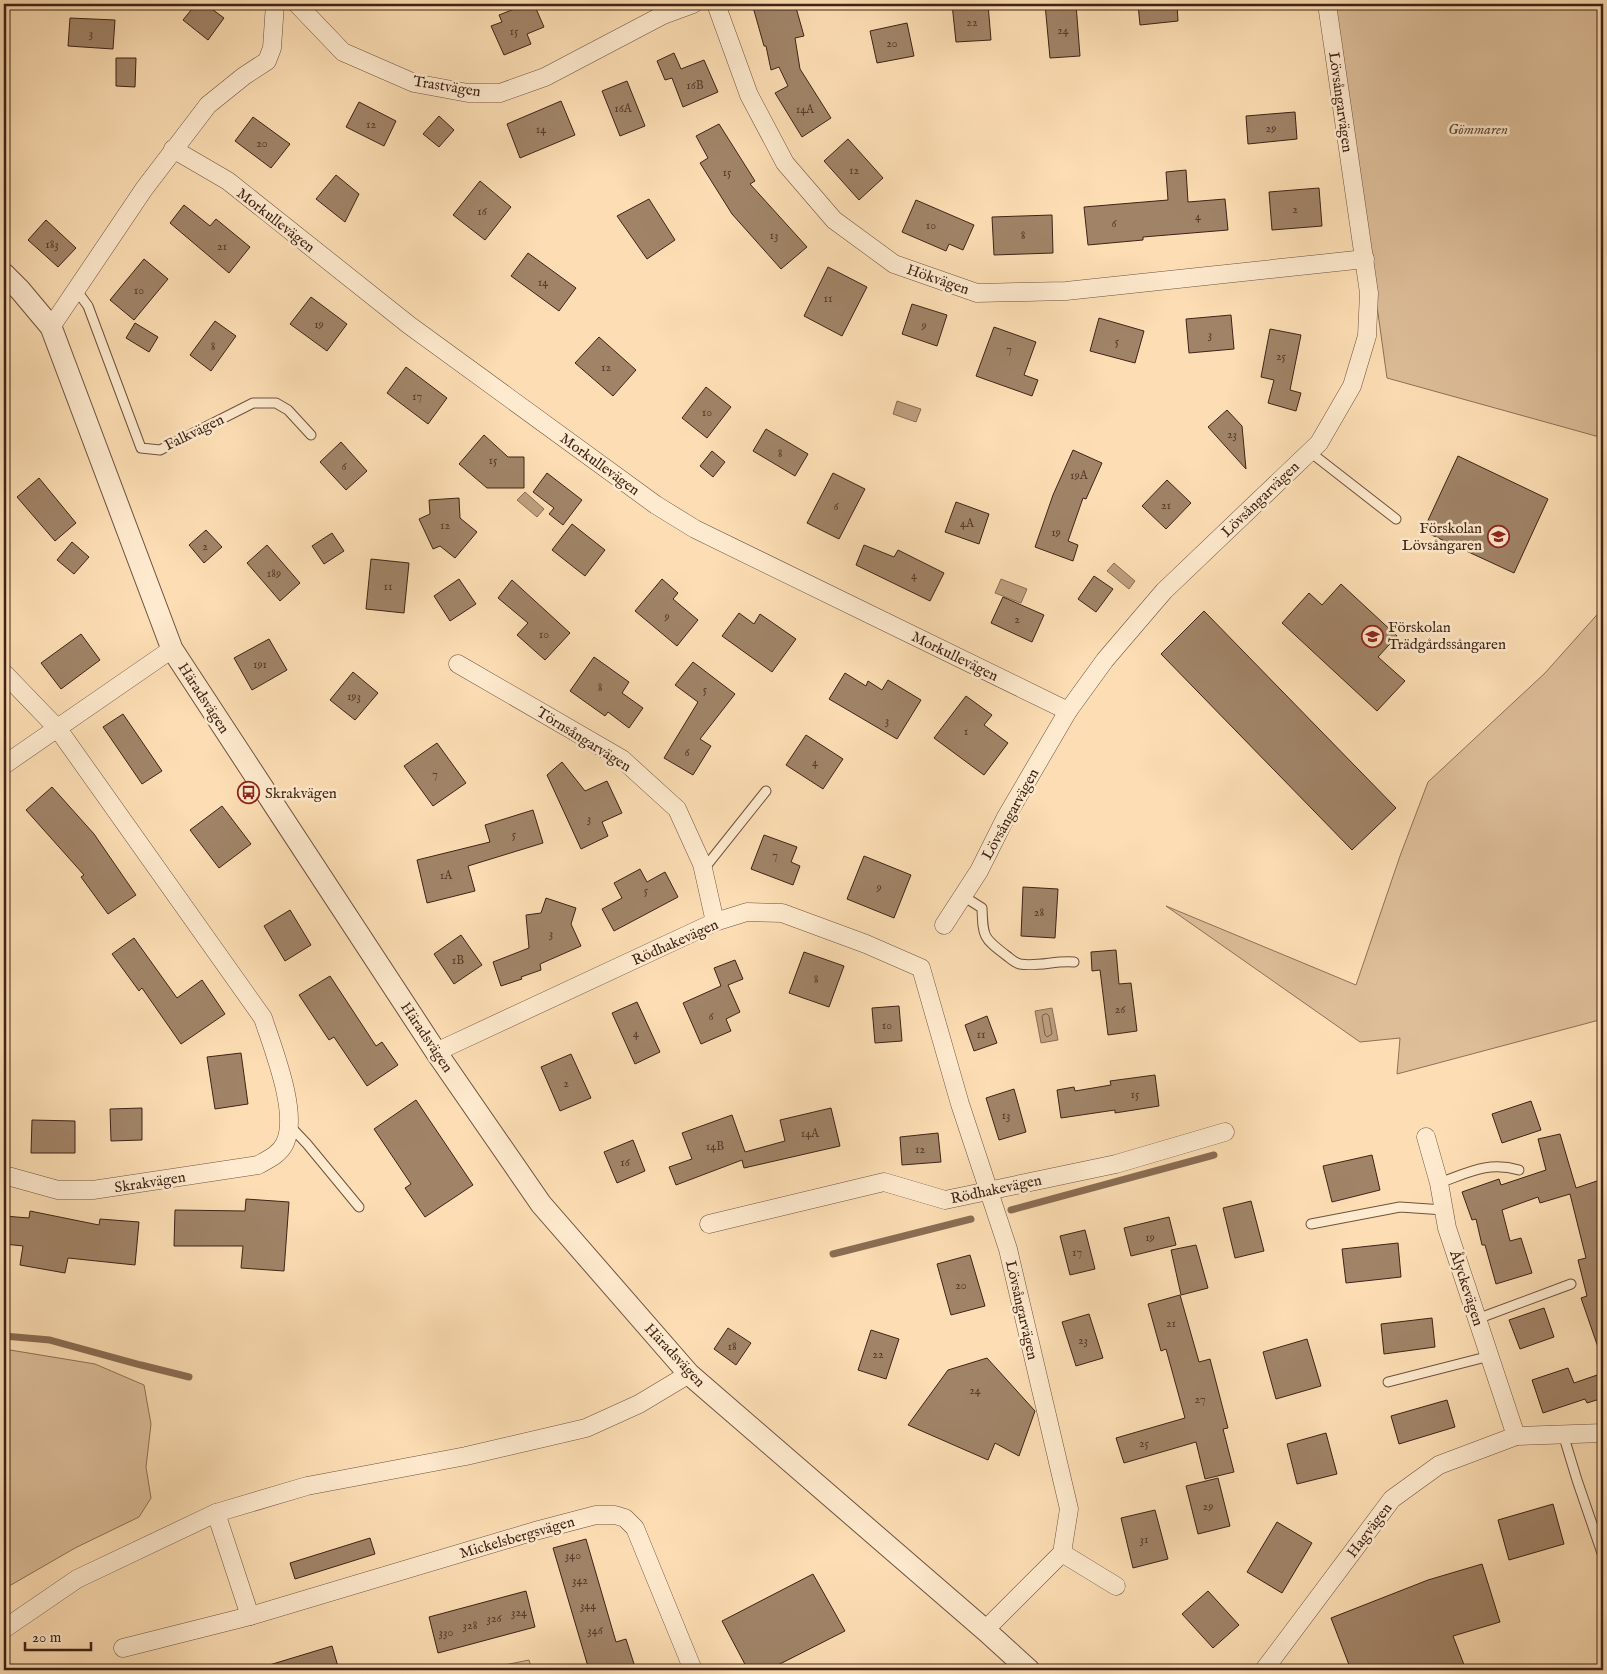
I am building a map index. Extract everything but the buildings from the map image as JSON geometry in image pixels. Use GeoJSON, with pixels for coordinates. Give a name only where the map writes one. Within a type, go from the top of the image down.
{"type":"FeatureCollection","features":[{"type":"Feature","properties":{"kind":"street"},"geometry":{"type":"LineString","coordinates":[[51,327],[144,189],[208,105],[244,76],[267,61],[272,48],[275,4]]}},
{"type":"Feature","properties":{"kind":"street","name":"Trastvägen"},"geometry":{"type":"LineString","coordinates":[[297,4],[343,52],[414,83],[468,92],[500,92],[545,77],[663,15],[693,4]]}},
{"type":"Feature","properties":{"kind":"street","name":"Hökvägen"},"geometry":{"type":"LineString","coordinates":[[716,4],[749,95],[785,163],[834,220],[894,264],[977,293],[1066,291],[1364,259]]}},
{"type":"Feature","properties":{"kind":"street","name":"Lövsångarvägen"},"geometry":{"type":"LineString","coordinates":[[944,925],[979,871],[1006,817],[1068,711],[1106,660],[1164,590],[1319,443],[1352,386],[1367,336],[1369,293],[1327,4]]}},
{"type":"Feature","properties":{"kind":"street","name":"Morkullevägen"},"geometry":{"type":"LineString","coordinates":[[173,150],[228,181],[409,325],[656,505],[694,529],[1068,711]]}},
{"type":"Feature","properties":{"kind":"street","name":"Häradsvägen"},"geometry":{"type":"LineString","coordinates":[[4,274],[51,327],[172,649],[436,1052],[541,1204],[689,1374],[1029,1670]]}},
{"type":"Feature","properties":{"kind":"street"},"geometry":{"type":"LineString","coordinates":[[4,765],[172,649]]}},
{"type":"Feature","properties":{"kind":"street","name":"Törnsångarvägen"},"geometry":{"type":"LineString","coordinates":[[458,664],[622,759],[676,809],[702,864],[716,922]]}},
{"type":"Feature","properties":{"kind":"street","name":"Skrakvägen"},"geometry":{"type":"LineString","coordinates":[[4,673],[58,729],[263,1018],[278,1061],[290,1113],[290,1126],[285,1144],[275,1156],[258,1164],[94,1190],[58,1190],[4,1175]]}},
{"type":"Feature","properties":{"kind":"street","name":"Rödhakevägen"},"geometry":{"type":"LineString","coordinates":[[436,1052],[716,922],[747,912],[782,913],[866,944],[921,968]]}},
{"type":"Feature","properties":{"kind":"street","name":"Lövsångarvägen"},"geometry":{"type":"LineString","coordinates":[[921,968],[960,1104],[1008,1249],[1068,1509],[1062,1553]]}},
{"type":"Feature","properties":{"kind":"street","name":"Rödhakevägen"},"geometry":{"type":"LineString","coordinates":[[709,1224],[884,1182],[945,1200],[1116,1164],[1225,1132]]}},
{"type":"Feature","properties":{"kind":"street","name":"Ålyckevägen"},"geometry":{"type":"LineString","coordinates":[[1426,1137],[1439,1183],[1447,1228],[1516,1436]]}},
{"type":"Feature","properties":{"kind":"street"},"geometry":{"type":"LineString","coordinates":[[4,1629],[77,1579],[216,1513],[307,1486],[466,1456],[586,1428],[639,1404],[689,1374]]}},
{"type":"Feature","properties":{"kind":"street","name":"Hagvägen"},"geometry":{"type":"LineString","coordinates":[[1264,1670],[1392,1499],[1439,1465],[1516,1436],[1603,1433]]}},
{"type":"Feature","properties":{"kind":"street"},"geometry":{"type":"LineString","coordinates":[[216,1513],[250,1616]]}},
{"type":"Feature","properties":{"kind":"street","name":"Mickelsbergsvägen"},"geometry":{"type":"LineString","coordinates":[[123,1648],[250,1616],[535,1531],[596,1515],[615,1515],[625,1518],[635,1528],[693,1670]]}},
{"type":"Feature","properties":{"kind":"street"},"geometry":{"type":"LineString","coordinates":[[985,1630],[1062,1553],[1116,1586]]}},
{"type":"Feature","properties":{"kind":"lane","name":"Falkvägen"},"geometry":{"type":"LineString","coordinates":[[77,291],[88,306],[141,448],[160,450],[253,403],[276,403],[288,410],[311,435]]}},
{"type":"Feature","properties":{"kind":"lane"},"geometry":{"type":"LineString","coordinates":[[1310,452],[1396,519]]}},
{"type":"Feature","properties":{"kind":"lane"},"geometry":{"type":"LineString","coordinates":[[703,871],[766,791]]}},
{"type":"Feature","properties":{"kind":"lane"},"geometry":{"type":"LineString","coordinates":[[963,896],[982,908],[983,930],[986,940],[1018,964],[1074,962]]}},
{"type":"Feature","properties":{"kind":"lane"},"geometry":{"type":"LineString","coordinates":[[290,1126],[359,1207]]}},
{"type":"Feature","properties":{"kind":"lane"},"geometry":{"type":"LineString","coordinates":[[1439,1183],[1492,1166],[1519,1170]]}},
{"type":"Feature","properties":{"kind":"lane"},"geometry":{"type":"LineString","coordinates":[[1311,1224],[1400,1207],[1444,1210]]}},
{"type":"Feature","properties":{"kind":"lane"},"geometry":{"type":"LineString","coordinates":[[1477,1319],[1571,1284]]}},
{"type":"Feature","properties":{"kind":"lane"},"geometry":{"type":"LineString","coordinates":[[1388,1382],[1490,1356]]}},
{"type":"Feature","properties":{"kind":"lane"},"geometry":{"type":"LineString","coordinates":[[1563,1434],[1603,1556]]}},
{"type":"Feature","properties":{"kind":"green space","name":"Gömmaren"},"geometry":{"type":"Polygon","coordinates":[[[1335,4],[1603,4],[1603,438],[1387,378],[1335,4]]]}},
{"type":"Feature","properties":{"kind":"green space"},"geometry":{"type":"Polygon","coordinates":[[[1603,608],[1603,1019],[1397,1074],[1400,1038],[1360,1042],[1166,906],[1356,985],[1400,856],[1428,782],[1545,673],[1603,608]]]}},
{"type":"Feature","properties":{"kind":"green space"},"geometry":{"type":"Polygon","coordinates":[[[4,1349],[95,1364],[144,1385],[151,1424],[146,1467],[151,1498],[139,1517],[75,1548],[4,1589],[4,1349]]]}},
{"type":"Feature","properties":{"kind":"green space"},"geometry":{"type":"Polygon","coordinates":[[[529,1660],[532,1670],[480,1670],[529,1660]]]}},
{"type":"Feature","properties":{"kind":"water"},"geometry":{"type":"Polygon","coordinates":[[[897,401],[921,409],[916,422],[893,414],[897,401]]]}},
{"type":"Feature","properties":{"kind":"water"},"geometry":{"type":"Polygon","coordinates":[[[525,492],[544,509],[537,517],[517,500],[525,492]]]}},
{"type":"Feature","properties":{"kind":"water"},"geometry":{"type":"Polygon","coordinates":[[[1114,563],[1135,581],[1129,589],[1107,571],[1114,563]]]}},
{"type":"Feature","properties":{"kind":"water"},"geometry":{"type":"Polygon","coordinates":[[[1001,579],[1027,589],[1021,603],[995,593],[1001,579]]]}},
{"type":"Feature","properties":{"kind":"water"},"geometry":{"type":"Polygon","coordinates":[[[1052,1008],[1058,1040],[1041,1043],[1035,1011],[1052,1008]]]}},
{"type":"Feature","properties":{"kind":"waterway"},"geometry":{"type":"LineString","coordinates":[[1011,1210],[1214,1155]]}},
{"type":"Feature","properties":{"kind":"waterway"},"geometry":{"type":"LineString","coordinates":[[833,1254],[971,1219]]}},
{"type":"Feature","properties":{"kind":"waterway"},"geometry":{"type":"LineString","coordinates":[[4,1336],[50,1340],[189,1377]]}},
{"type":"Feature","properties":{"kind":"place","name":"Förskolan Lövsångaren"},"geometry":{"type":"Point","coordinates":[1498,537]}},
{"type":"Feature","properties":{"kind":"place","name":"Förskolan Trädgårdssångaren"},"geometry":{"type":"Point","coordinates":[1372,636]}},
{"type":"Feature","properties":{"kind":"place","name":"Skrakvägen"},"geometry":{"type":"Point","coordinates":[249,793]}}]}
